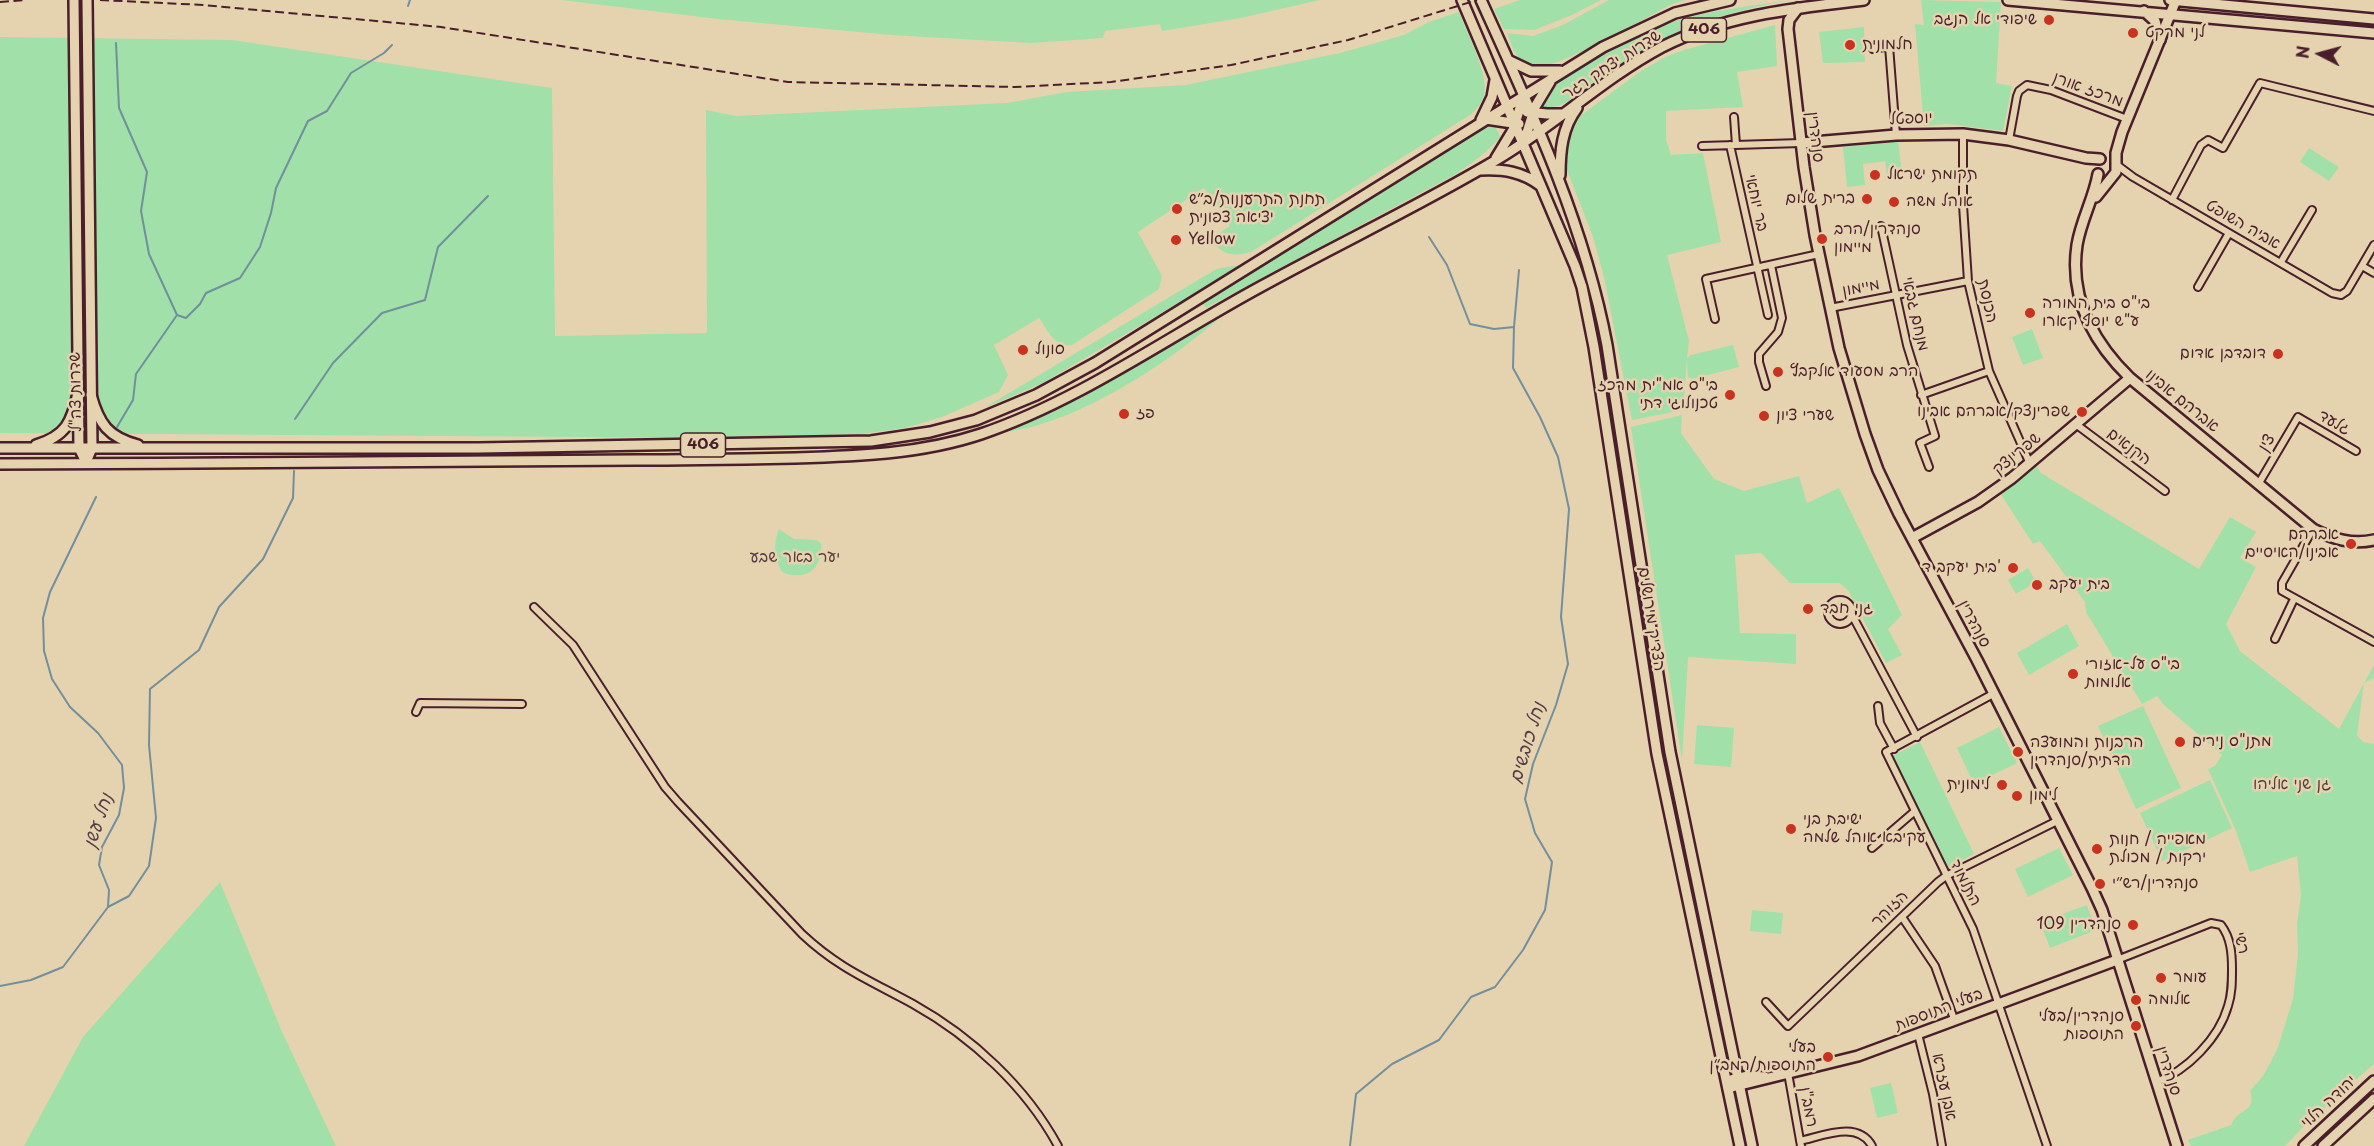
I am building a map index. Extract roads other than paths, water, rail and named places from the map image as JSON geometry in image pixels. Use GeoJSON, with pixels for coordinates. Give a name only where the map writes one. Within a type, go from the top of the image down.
{"type":"FeatureCollection","features":[{"type":"Feature","properties":{"kind":"main road","name":"שדרות צה\"ל"},"geometry":{"type":"LineString","coordinates":[[74,0],[79,448],[86,462]]}},
{"type":"Feature","properties":{"kind":"main road","name":"שדרות צה\"ל"},"geometry":{"type":"LineString","coordinates":[[86,462],[92,448],[87,0]]}},
{"type":"Feature","properties":{"kind":"main road","name":"הצדיק מירושלים"},"geometry":{"type":"LineString","coordinates":[[1462,0],[1575,266],[1588,314],[1658,754],[1740,1146]]}},
{"type":"Feature","properties":{"kind":"main road","name":"הצדיק מירושלים"},"geometry":{"type":"LineString","coordinates":[[1480,0],[1532,113],[1561,183],[1586,256],[1600,311],[1670,752],[1752,1146]]}},
{"type":"Feature","properties":{"kind":"main road","name":"שדרות יצחק רגר"},"geometry":{"type":"LineString","coordinates":[[1508,105],[1603,46],[1675,14],[1730,0]]}},
{"type":"Feature","properties":{"kind":"main road","name":"שדרות יצחק רגר"},"geometry":{"type":"LineString","coordinates":[[1524,143],[1642,58],[1686,36],[1732,21],[1771,12],[1864,0]]}},
{"type":"Feature","properties":{"kind":"main road"},"geometry":{"type":"LineString","coordinates":[[2008,0],[2374,33]]}},
{"type":"Feature","properties":{"kind":"main road"},"geometry":{"type":"LineString","coordinates":[[2170,0],[2374,19]]}},
{"type":"Feature","properties":{"kind":"main road"},"geometry":{"type":"LineString","coordinates":[[2086,158],[2104,178],[2112,177],[2117,171],[2116,163],[2122,132],[2176,0]]}},
{"type":"Feature","properties":{"kind":"main road"},"geometry":{"type":"LineString","coordinates":[[1788,29],[1789,20],[1798,8]]}},
{"type":"Feature","properties":{"kind":"main road"},"geometry":{"type":"LineString","coordinates":[[2144,11],[2155,21],[2160,40]]}},
{"type":"Feature","properties":{"kind":"main road"},"geometry":{"type":"LineString","coordinates":[[1771,12],[1785,22],[1788,29]]}},
{"type":"Feature","properties":{"kind":"main road","name":"סנהדרין"},"geometry":{"type":"LineString","coordinates":[[1788,29],[1807,192],[1830,308],[1848,383],[1864,434],[1881,478],[2092,888],[2176,1146]]}},
{"type":"Feature","properties":{"kind":"main road"},"geometry":{"type":"LineString","coordinates":[[1508,60],[1536,72],[1565,70]]}},
{"type":"Feature","properties":{"kind":"main road"},"geometry":{"type":"LineString","coordinates":[[1494,75],[1492,97],[1483,121],[1516,123],[1540,132]]}},
{"type":"Feature","properties":{"kind":"main road"},"geometry":{"type":"LineString","coordinates":[[1524,143],[1532,113],[1544,90],[1556,75]]}},
{"type":"Feature","properties":{"kind":"main road"},"geometry":{"type":"LineString","coordinates":[[1493,162],[1516,123],[1524,95]]}},
{"type":"Feature","properties":{"kind":"main road"},"geometry":{"type":"LineString","coordinates":[[1561,183],[1563,138],[1569,119],[1582,101]]}},
{"type":"Feature","properties":{"kind":"main road"},"geometry":{"type":"LineString","coordinates":[[1508,105],[1532,113],[1564,114]]}},
{"type":"Feature","properties":{"kind":"main road","name":"406"},"geometry":{"type":"LineString","coordinates":[[0,448],[478,448],[758,444],[871,441],[949,428],[1006,409],[1067,380],[1508,105]]}},
{"type":"Feature","properties":{"kind":"main road"},"geometry":{"type":"LineString","coordinates":[[2097,172],[2097,164],[2122,132]]}},
{"type":"Feature","properties":{"kind":"main road","name":"יוספטל"},"geometry":{"type":"LineString","coordinates":[[1801,142],[1896,135],[1963,134],[2009,140],[2086,158],[2102,158]]}},
{"type":"Feature","properties":{"kind":"main road","name":"406"},"geometry":{"type":"LineString","coordinates":[[0,464],[86,462],[478,463],[759,459],[872,456],[944,444],[1011,422],[1074,393],[1263,285],[1479,170],[1524,143]]}},
{"type":"Feature","properties":{"kind":"main road"},"geometry":{"type":"LineString","coordinates":[[2102,158],[2110,158],[2116,163]]}},
{"type":"Feature","properties":{"kind":"main road"},"geometry":{"type":"LineString","coordinates":[[1479,170],[1518,172],[1542,186]]}},
{"type":"Feature","properties":{"kind":"main road","name":"אברהם אבינו"},"geometry":{"type":"LineString","coordinates":[[2097,172],[2078,245],[2080,294],[2090,328],[2097,340],[2130,378],[2313,529],[2347,542],[2374,540]]}},
{"type":"Feature","properties":{"kind":"main road","name":"אברהם אבינו"},"geometry":{"type":"LineString","coordinates":[[2090,204],[2112,177]]}},
{"type":"Feature","properties":{"kind":"main road","name":"שפרינצק"},"geometry":{"type":"LineString","coordinates":[[1912,538],[1978,502],[2030,464],[2130,378]]}},
{"type":"Feature","properties":{"kind":"main road"},"geometry":{"type":"LineString","coordinates":[[23,448],[49,441],[66,428],[72,419],[78,393]]}},
{"type":"Feature","properties":{"kind":"main road"},"geometry":{"type":"LineString","coordinates":[[91,395],[97,415],[110,432],[129,442],[149,448]]}},
{"type":"Feature","properties":{"kind":"main road","name":"בעלי התוספות"},"geometry":{"type":"LineString","coordinates":[[1728,1084],[1788,1073],[1858,1056],[2117,960]]}},
{"type":"Feature","properties":{"kind":"main road","name":"יהודה הלוי"},"geometry":{"type":"LineString","coordinates":[[2304,1146],[2374,1081]]}},
{"type":"Feature","properties":{"kind":"main road","name":"יהודה הלוי"},"geometry":{"type":"LineString","coordinates":[[2323,1146],[2374,1099]]}},
{"type":"Feature","properties":{"kind":"street"},"geometry":{"type":"LineString","coordinates":[[1873,49],[1888,46],[1896,135]]}},
{"type":"Feature","properties":{"kind":"street"},"geometry":{"type":"LineString","coordinates":[[2172,200],[2201,145],[2208,140],[2223,148],[2260,83],[2374,111]]}},
{"type":"Feature","properties":{"kind":"street","name":"מרכז אורן"},"geometry":{"type":"LineString","coordinates":[[2009,140],[2017,96],[2019,91],[2027,85],[2051,90],[2127,119]]}},
{"type":"Feature","properties":{"kind":"street"},"geometry":{"type":"LineString","coordinates":[[1733,145],[1734,117]]}},
{"type":"Feature","properties":{"kind":"street","name":"הכנסת"},"geometry":{"type":"LineString","coordinates":[[1963,134],[1968,281],[1989,370],[2030,464]]}},
{"type":"Feature","properties":{"kind":"street","name":"יוספטל"},"geometry":{"type":"LineString","coordinates":[[1702,146],[1801,142]]}},
{"type":"Feature","properties":{"kind":"street","name":"בר יוחאי"},"geometry":{"type":"LineString","coordinates":[[1733,145],[1768,315]]}},
{"type":"Feature","properties":{"kind":"street","name":"אביה השופט"},"geometry":{"type":"LineString","coordinates":[[2116,163],[2133,177],[2332,293],[2341,295],[2350,286],[2362,266]]}},
{"type":"Feature","properties":{"kind":"street","name":"אביה השופט"},"geometry":{"type":"LineString","coordinates":[[2112,177],[2133,177]]}},
{"type":"Feature","properties":{"kind":"street"},"geometry":{"type":"LineString","coordinates":[[2282,262],[2312,210]]}},
{"type":"Feature","properties":{"kind":"street","name":"מנחם גבאי"},"geometry":{"type":"LineString","coordinates":[[1881,226],[1921,395],[1935,436],[1920,443],[1929,467]]}},
{"type":"Feature","properties":{"kind":"street"},"geometry":{"type":"LineString","coordinates":[[2198,288],[2229,233]]}},
{"type":"Feature","properties":{"kind":"street"},"geometry":{"type":"LineString","coordinates":[[2374,245],[2362,266],[2374,273]]}},
{"type":"Feature","properties":{"kind":"street"},"geometry":{"type":"LineString","coordinates":[[1715,319],[1706,279],[1819,254]]}},
{"type":"Feature","properties":{"kind":"street"},"geometry":{"type":"LineString","coordinates":[[1766,386],[1759,354],[1778,332],[1782,318],[1771,265]]}},
{"type":"Feature","properties":{"kind":"street","name":"מיימון"},"geometry":{"type":"LineString","coordinates":[[1830,308],[1968,281]]}},
{"type":"Feature","properties":{"kind":"street"},"geometry":{"type":"LineString","coordinates":[[1921,395],[1989,370]]}},
{"type":"Feature","properties":{"kind":"street","name":"צין"},"geometry":{"type":"LineString","coordinates":[[2259,483],[2298,417]]}},
{"type":"Feature","properties":{"kind":"street","name":"גלעד"},"geometry":{"type":"LineString","coordinates":[[2298,417],[2356,451]]}},
{"type":"Feature","properties":{"kind":"street","name":"הקנאים"},"geometry":{"type":"LineString","coordinates":[[2077,425],[2165,491]]}},
{"type":"Feature","properties":{"kind":"street"},"geometry":{"type":"LineString","coordinates":[[2313,529],[2282,583],[2282,591],[2374,642]]}},
{"type":"Feature","properties":{"kind":"street"},"geometry":{"type":"LineString","coordinates":[[2275,639],[2294,599]]}},
{"type":"Feature","properties":{"kind":"street"},"geometry":{"type":"LineString","coordinates":[[534,607],[573,645],[678,802],[802,934],[819,950],[847,970],[914,1005],[968,1040],[1001,1071],[1042,1119],[1058,1146]]}},
{"type":"Feature","properties":{"kind":"street"},"geometry":{"type":"LineString","coordinates":[[1851,613],[1917,737]]}},
{"type":"Feature","properties":{"kind":"street"},"geometry":{"type":"LineString","coordinates":[[1878,706],[1880,723],[1894,749],[1993,694]]}},
{"type":"Feature","properties":{"kind":"street"},"geometry":{"type":"LineString","coordinates":[[417,712],[420,703],[522,704]]}},
{"type":"Feature","properties":{"kind":"street","name":"התלמוד"},"geometry":{"type":"LineString","coordinates":[[1894,749],[1886,753],[1973,929],[2047,1146]]}},
{"type":"Feature","properties":{"kind":"street"},"geometry":{"type":"LineString","coordinates":[[1872,848],[1915,812]]}},
{"type":"Feature","properties":{"kind":"street","name":"הזוהר"},"geometry":{"type":"LineString","coordinates":[[1766,1002],[1788,1026],[1946,876],[2057,821]]}},
{"type":"Feature","properties":{"kind":"street"},"geometry":{"type":"LineString","coordinates":[[1902,916],[1931,958],[1954,1019]]}},
{"type":"Feature","properties":{"kind":"street","name":"רשי"},"geometry":{"type":"LineString","coordinates":[[2117,960],[2211,923],[2221,925],[2229,940],[2232,986],[2224,1017],[2203,1048],[2190,1061],[2168,1077],[2156,1082]]}},
{"type":"Feature","properties":{"kind":"street","name":"אבן עזרא"},"geometry":{"type":"LineString","coordinates":[[1918,1034],[1933,1094],[1942,1146]]}},
{"type":"Feature","properties":{"kind":"street","name":"רמב\"ן"},"geometry":{"type":"LineString","coordinates":[[1788,1073],[1801,1143]]}},
{"type":"Feature","properties":{"kind":"street"},"geometry":{"type":"LineString","coordinates":[[1801,1143],[1840,1132],[1854,1131],[1863,1134],[1872,1146]]}},
{"type":"Feature","properties":{"kind":"waterway"},"geometry":{"type":"LineString","coordinates":[[408,6],[410,0]]}},
{"type":"Feature","properties":{"kind":"waterway"},"geometry":{"type":"LineString","coordinates":[[116,43],[119,108],[147,172],[141,211],[149,254],[177,315]]}},
{"type":"Feature","properties":{"kind":"waterway"},"geometry":{"type":"LineString","coordinates":[[117,427],[133,400],[136,374],[177,315],[186,318],[200,304],[206,293],[240,278],[260,247],[276,188],[308,121],[327,111],[351,73],[384,53],[392,45]]}},
{"type":"Feature","properties":{"kind":"waterway"},"geometry":{"type":"LineString","coordinates":[[295,419],[333,363],[382,313],[425,300],[438,247],[488,196]]}},
{"type":"Feature","properties":{"kind":"waterway"},"geometry":{"type":"LineString","coordinates":[[1429,237],[1447,265],[1470,324],[1494,329],[1514,327]]}},
{"type":"Feature","properties":{"kind":"waterway","name":"נחל כובשים"},"geometry":{"type":"LineString","coordinates":[[1350,1146],[1356,1094],[1392,1064],[1439,1040],[1471,997],[1495,987],[1523,950],[1545,910],[1552,862],[1535,833],[1525,799],[1533,764],[1556,705],[1568,664],[1561,617],[1569,509],[1558,457],[1540,417],[1513,368],[1519,270]]}},
{"type":"Feature","properties":{"kind":"waterway"},"geometry":{"type":"LineString","coordinates":[[108,907],[129,896],[149,866],[156,818],[149,745],[150,689],[199,650],[219,607],[263,559],[293,498],[294,471]]}},
{"type":"Feature","properties":{"kind":"waterway","name":"נחל עשן"},"geometry":{"type":"LineString","coordinates":[[0,986],[31,980],[63,967],[108,907],[109,890],[99,865],[102,847],[119,815],[124,788],[122,765],[98,733],[70,707],[52,679],[44,651],[43,618],[50,592],[96,497]]}},
{"type":"Feature","properties":{"kind":"railway"},"geometry":{"type":"LineString","coordinates":[[0,2],[24,0]]}},
{"type":"Feature","properties":{"kind":"railway"},"geometry":{"type":"LineString","coordinates":[[100,0],[203,5],[441,27],[788,82],[1015,87],[1111,82],[1231,65],[1348,40],[1477,0]]}},
{"type":"Feature","properties":{"kind":"place","name":"שיפודי אל הנגב"},"geometry":{"type":"Point","coordinates":[2049,20]}},
{"type":"Feature","properties":{"kind":"place","name":"לני מרקט"},"geometry":{"type":"Point","coordinates":[2133,33]}},
{"type":"Feature","properties":{"kind":"place","name":"חלמונית"},"geometry":{"type":"Point","coordinates":[1850,45]}},
{"type":"Feature","properties":{"kind":"place","name":"תקומת ישראל"},"geometry":{"type":"Point","coordinates":[1875,175]}},
{"type":"Feature","properties":{"kind":"place","name":"ברית שלום"},"geometry":{"type":"Point","coordinates":[1867,199]}},
{"type":"Feature","properties":{"kind":"place","name":"אוהל משה"},"geometry":{"type":"Point","coordinates":[1894,202]}},
{"type":"Feature","properties":{"kind":"place","name":"תחנת התרעננות/ב״ש יציאה צפונית"},"geometry":{"type":"Point","coordinates":[1177,209]}},
{"type":"Feature","properties":{"kind":"place","name":"סנהדרין/הרב מיימון"},"geometry":{"type":"Point","coordinates":[1822,239]}},
{"type":"Feature","properties":{"kind":"place","name":"Yellow"},"geometry":{"type":"Point","coordinates":[1176,240]}},
{"type":"Feature","properties":{"kind":"place","name":"בי\"ס בית המורה ע\"ש יוסף קארו"},"geometry":{"type":"Point","coordinates":[2030,313]}},
{"type":"Feature","properties":{"kind":"place","name":"סונול"},"geometry":{"type":"Point","coordinates":[1023,350]}},
{"type":"Feature","properties":{"kind":"place","name":"דובדבן אדום"},"geometry":{"type":"Point","coordinates":[2278,354]}},
{"type":"Feature","properties":{"kind":"place","name":"הרב מסעוד אלקבץ"},"geometry":{"type":"Point","coordinates":[1778,372]}},
{"type":"Feature","properties":{"kind":"place","name":"בי\"ס אמ\"ית מרכז טכנולוגי דתי"},"geometry":{"type":"Point","coordinates":[1730,395]}},
{"type":"Feature","properties":{"kind":"place","name":"שפרינצק/אברהם אבינו"},"geometry":{"type":"Point","coordinates":[2082,412]}},
{"type":"Feature","properties":{"kind":"place","name":"פז"},"geometry":{"type":"Point","coordinates":[1124,414]}},
{"type":"Feature","properties":{"kind":"place","name":"שערי ציון"},"geometry":{"type":"Point","coordinates":[1764,416]}},
{"type":"Feature","properties":{"kind":"place","name":"אברהם אבינו/האיסיים"},"geometry":{"type":"Point","coordinates":[2351,544]}},
{"type":"Feature","properties":{"kind":"place","name":"בית יעקב ד'"},"geometry":{"type":"Point","coordinates":[2013,568]}},
{"type":"Feature","properties":{"kind":"place","name":"בית יעקב"},"geometry":{"type":"Point","coordinates":[2037,585]}},
{"type":"Feature","properties":{"kind":"place","name":"גני חבד"},"geometry":{"type":"Point","coordinates":[1808,609]}},
{"type":"Feature","properties":{"kind":"place","name":"בי\"ס על-אזורי אלומות"},"geometry":{"type":"Point","coordinates":[2073,674]}},
{"type":"Feature","properties":{"kind":"place","name":"מתנ\"ס נירים"},"geometry":{"type":"Point","coordinates":[2180,742]}},
{"type":"Feature","properties":{"kind":"place","name":"הרבנות והמועצה הדתית/סנהדרין"},"geometry":{"type":"Point","coordinates":[2018,752]}},
{"type":"Feature","properties":{"kind":"place","name":"לימונית"},"geometry":{"type":"Point","coordinates":[2002,785]}},
{"type":"Feature","properties":{"kind":"place","name":"לימון"},"geometry":{"type":"Point","coordinates":[2017,796]}},
{"type":"Feature","properties":{"kind":"place","name":"ישיבת בני עקיבא אוהל שלמה"},"geometry":{"type":"Point","coordinates":[1791,829]}},
{"type":"Feature","properties":{"kind":"place","name":"מאפייה / חנות ירקות / מכולת"},"geometry":{"type":"Point","coordinates":[2097,849]}},
{"type":"Feature","properties":{"kind":"place","name":"סנהדרין/רש״י"},"geometry":{"type":"Point","coordinates":[2100,884]}},
{"type":"Feature","properties":{"kind":"place","name":"סנהדרין 109"},"geometry":{"type":"Point","coordinates":[2133,925]}},
{"type":"Feature","properties":{"kind":"place","name":"עומר"},"geometry":{"type":"Point","coordinates":[2161,978]}},
{"type":"Feature","properties":{"kind":"place","name":"אלומה"},"geometry":{"type":"Point","coordinates":[2136,1000]}},
{"type":"Feature","properties":{"kind":"place","name":"סנהדרין/בעלי התוספות"},"geometry":{"type":"Point","coordinates":[2136,1026]}},
{"type":"Feature","properties":{"kind":"place","name":"בעלי התוספות/רמב״ן"},"geometry":{"type":"Point","coordinates":[1828,1057]}},
{"type":"Feature","properties":{"kind":"park label","name":"יער באר שבע"},"geometry":{"type":"Point","coordinates":[795,558]}},
{"type":"Feature","properties":{"kind":"park label","name":"גן שני אליהו"},"geometry":{"type":"Point","coordinates":[2292,785]}}]}
